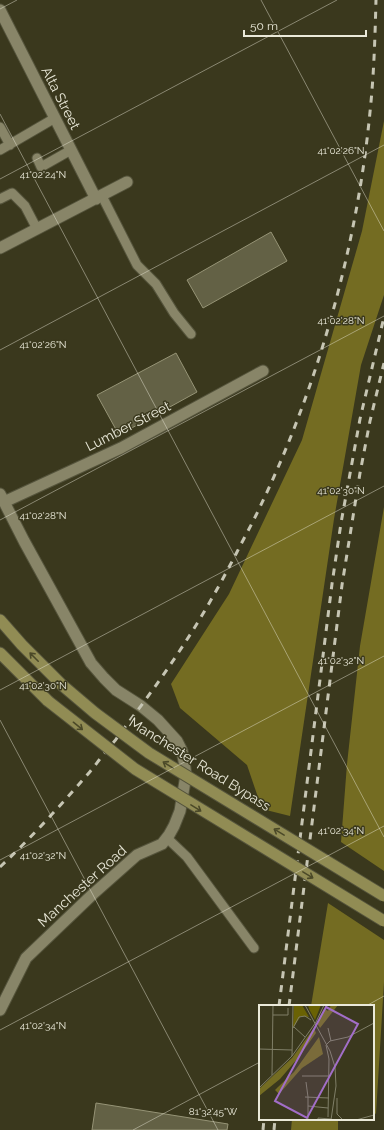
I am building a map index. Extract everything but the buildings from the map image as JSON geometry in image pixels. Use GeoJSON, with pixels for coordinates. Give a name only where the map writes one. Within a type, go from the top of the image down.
{"type":"FeatureCollection","features":[{"type":"Feature","properties":{"kind":"main road","name":"Manchester Road Bypass"},"geometry":{"type":"LineString","coordinates":[[0,620],[22,645],[62,685],[95,713],[149,753],[384,896]]}},
{"type":"Feature","properties":{"kind":"main road"},"geometry":{"type":"LineString","coordinates":[[0,653],[48,701],[135,769],[384,921]]}},
{"type":"Feature","properties":{"kind":"street","name":"Alta Street"},"geometry":{"type":"LineString","coordinates":[[0,10],[71,150],[99,197]]}},
{"type":"Feature","properties":{"kind":"street"},"geometry":{"type":"LineString","coordinates":[[0,248],[127,182]]}},
{"type":"Feature","properties":{"kind":"street","name":"Lumber Street"},"geometry":{"type":"LineString","coordinates":[[2,498],[121,448],[262,371]]}},
{"type":"Feature","properties":{"kind":"street","name":"Manchester Road"},"geometry":{"type":"LineString","coordinates":[[0,1010],[26,958],[93,894],[137,855],[162,844],[167,838],[180,811],[186,775],[183,756],[177,741],[158,720],[141,706],[116,690],[91,663],[2,498]]}},
{"type":"Feature","properties":{"kind":"lane"},"geometry":{"type":"LineString","coordinates":[[0,150],[55,118]]}},
{"type":"Feature","properties":{"kind":"lane"},"geometry":{"type":"LineString","coordinates":[[0,127],[10,145]]}},
{"type":"Feature","properties":{"kind":"lane"},"geometry":{"type":"LineString","coordinates":[[36,158],[41,167],[71,150]]}},
{"type":"Feature","properties":{"kind":"lane"},"geometry":{"type":"LineString","coordinates":[[0,199],[12,193],[25,206],[37,229]]}},
{"type":"Feature","properties":{"kind":"lane"},"geometry":{"type":"LineString","coordinates":[[99,197],[137,265],[156,284],[174,313],[191,334]]}},
{"type":"Feature","properties":{"kind":"lane"},"geometry":{"type":"LineString","coordinates":[[167,838],[187,857],[254,948]]}},
{"type":"Feature","properties":{"kind":"shaded area"},"geometry":{"type":"Polygon","coordinates":[[[384,121],[384,295],[361,365],[334,519],[290,816],[262,809],[247,765],[180,708],[171,684],[229,594],[302,440],[362,231],[384,121]]]}},
{"type":"Feature","properties":{"kind":"shaded area"},"geometry":{"type":"Polygon","coordinates":[[[384,507],[384,871],[341,842],[347,764],[360,646],[384,507]]]}},
{"type":"Feature","properties":{"kind":"shaded area"},"geometry":{"type":"Polygon","coordinates":[[[328,903],[384,940],[384,982],[376,1114],[374,1113],[374,1005],[311,1005],[328,903]]]}},
{"type":"Feature","properties":{"kind":"shaded area"},"geometry":{"type":"Polygon","coordinates":[[[292,1120],[338,1120],[338,1130],[291,1130],[292,1120]]]}},
{"type":"Feature","properties":{"kind":"railway"},"geometry":{"type":"LineString","coordinates":[[0,867],[45,822],[91,771],[150,694],[208,605],[256,515],[280,462],[317,365],[345,265],[364,163],[371,98],[376,0]]}},
{"type":"Feature","properties":{"kind":"railway"},"geometry":{"type":"LineString","coordinates":[[279,1005],[341,523],[360,419],[384,317]]}},
{"type":"Feature","properties":{"kind":"railway"},"geometry":{"type":"LineString","coordinates":[[289,1005],[342,585],[360,473],[370,421],[384,363]]}},
{"type":"Feature","properties":{"kind":"railway"},"geometry":{"type":"LineString","coordinates":[[263,1130],[264,1120]]}},
{"type":"Feature","properties":{"kind":"railway"},"geometry":{"type":"LineString","coordinates":[[274,1130],[275,1120]]}}]}
